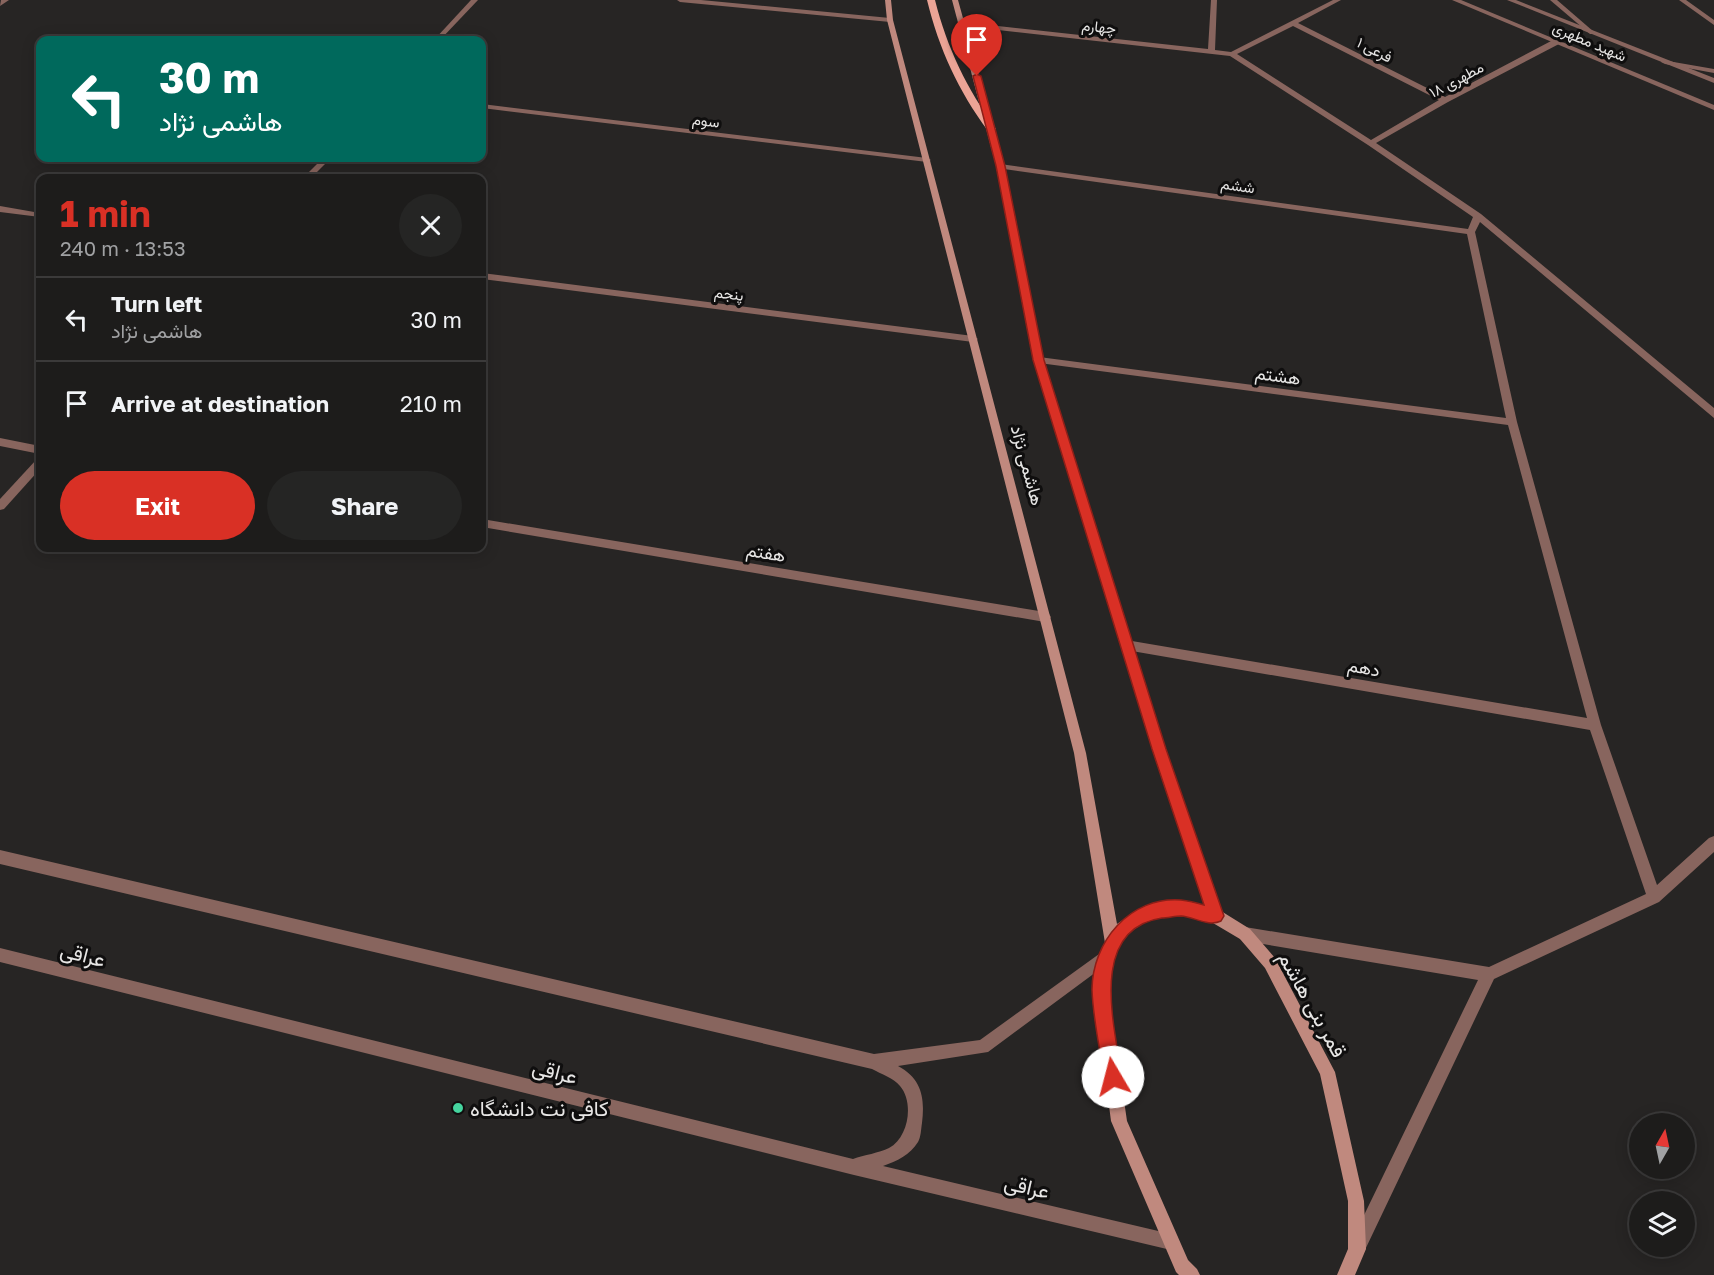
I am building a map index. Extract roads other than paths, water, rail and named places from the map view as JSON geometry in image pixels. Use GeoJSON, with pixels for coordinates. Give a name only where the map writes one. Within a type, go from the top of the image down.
{"type":"FeatureCollection","features":[{"type":"Feature","properties":{"kind":"main road","name":"هاشمی نژاد"},"geometry":{"type":"LineString","coordinates":[[888,0],[890,20],[1080,753],[1109,950]]}},
{"type":"Feature","properties":{"kind":"main road"},"geometry":{"type":"LineString","coordinates":[[931,0],[947,55],[957,78],[968,99],[991,129]]}},
{"type":"Feature","properties":{"kind":"main road"},"geometry":{"type":"LineString","coordinates":[[955,0],[1000,166],[1039,360],[1126,645],[1216,916]]}},
{"type":"Feature","properties":{"kind":"main road","name":"قمر بنی هاشم"},"geometry":{"type":"LineString","coordinates":[[1109,950],[1122,929],[1148,912],[1180,908],[1216,916],[1245,934],[1270,963],[1327,1072],[1356,1201],[1357,1249],[1346,1275]]}},
{"type":"Feature","properties":{"kind":"main road"},"geometry":{"type":"LineString","coordinates":[[1109,950],[1101,990],[1119,1121],[1185,1272]]}},
{"type":"Feature","properties":{"kind":"street"},"geometry":{"type":"LineString","coordinates":[[0,4],[6,0]]}},
{"type":"Feature","properties":{"kind":"street"},"geometry":{"type":"LineString","coordinates":[[440,36],[475,0]]}},
{"type":"Feature","properties":{"kind":"street"},"geometry":{"type":"LineString","coordinates":[[680,0],[890,20]]}},
{"type":"Feature","properties":{"kind":"street"},"geometry":{"type":"LineString","coordinates":[[1210,51],[1214,0]]}},
{"type":"Feature","properties":{"kind":"street"},"geometry":{"type":"LineString","coordinates":[[1232,54],[1338,0]]}},
{"type":"Feature","properties":{"kind":"street","name":"شهید مطهری"},"geometry":{"type":"LineString","coordinates":[[1455,0],[1714,108]]}},
{"type":"Feature","properties":{"kind":"street","name":"شهید مطهری"},"geometry":{"type":"LineString","coordinates":[[1510,0],[1714,81]]}},
{"type":"Feature","properties":{"kind":"street"},"geometry":{"type":"LineString","coordinates":[[1553,0],[1592,33]]}},
{"type":"Feature","properties":{"kind":"street"},"geometry":{"type":"LineString","coordinates":[[1682,0],[1714,23]]}},
{"type":"Feature","properties":{"kind":"street","name":"فرعی ۱"},"geometry":{"type":"LineString","coordinates":[[1293,23],[1445,100]]}},
{"type":"Feature","properties":{"kind":"street","name":"چهارم"},"geometry":{"type":"LineString","coordinates":[[962,24],[1232,54]]}},
{"type":"Feature","properties":{"kind":"street","name":"مطهری ۱۸"},"geometry":{"type":"LineString","coordinates":[[1371,143],[1445,100],[1556,42]]}},
{"type":"Feature","properties":{"kind":"street"},"geometry":{"type":"LineString","coordinates":[[1232,54],[1371,143],[1478,216],[1714,414]]}},
{"type":"Feature","properties":{"kind":"street"},"geometry":{"type":"LineString","coordinates":[[1662,61],[1714,71]]}},
{"type":"Feature","properties":{"kind":"street","name":"سوم"},"geometry":{"type":"LineString","coordinates":[[486,106],[927,160]]}},
{"type":"Feature","properties":{"kind":"street"},"geometry":{"type":"LineString","coordinates":[[311,174],[323,162]]}},
{"type":"Feature","properties":{"kind":"street","name":"ششم"},"geometry":{"type":"LineString","coordinates":[[1000,166],[1471,232]]}},
{"type":"Feature","properties":{"kind":"street"},"geometry":{"type":"LineString","coordinates":[[0,209],[36,214]]}},
{"type":"Feature","properties":{"kind":"street"},"geometry":{"type":"LineString","coordinates":[[1478,216],[1471,232],[1512,422],[1595,725],[1654,897]]}},
{"type":"Feature","properties":{"kind":"street","name":"پنجم"},"geometry":{"type":"LineString","coordinates":[[486,277],[973,339]]}},
{"type":"Feature","properties":{"kind":"street","name":"هشتم"},"geometry":{"type":"LineString","coordinates":[[1039,360],[1512,422]]}},
{"type":"Feature","properties":{"kind":"street"},"geometry":{"type":"LineString","coordinates":[[0,442],[36,449]]}},
{"type":"Feature","properties":{"kind":"street"},"geometry":{"type":"LineString","coordinates":[[0,506],[36,467]]}},
{"type":"Feature","properties":{"kind":"street","name":"هفتم"},"geometry":{"type":"LineString","coordinates":[[486,524],[1045,617]]}},
{"type":"Feature","properties":{"kind":"street","name":"دهم"},"geometry":{"type":"LineString","coordinates":[[1126,645],[1595,725]]}},
{"type":"Feature","properties":{"kind":"street"},"geometry":{"type":"LineString","coordinates":[[1245,934],[1489,974],[1654,897],[1714,843]]}},
{"type":"Feature","properties":{"kind":"street"},"geometry":{"type":"LineString","coordinates":[[0,857],[874,1062],[904,1078],[914,1092],[915,1116],[912,1137],[895,1154],[854,1167]]}},
{"type":"Feature","properties":{"kind":"street"},"geometry":{"type":"LineString","coordinates":[[874,1062],[983,1047],[1109,950]]}},
{"type":"Feature","properties":{"kind":"street","name":"عراقی"},"geometry":{"type":"LineString","coordinates":[[0,955],[854,1167],[1171,1242]]}},
{"type":"Feature","properties":{"kind":"street"},"geometry":{"type":"LineString","coordinates":[[1357,1249],[1489,974]]}},
{"type":"Feature","properties":{"kind":"place","name":"کافی نت دانشگاه"},"geometry":{"type":"Point","coordinates":[458,1108]}}]}
